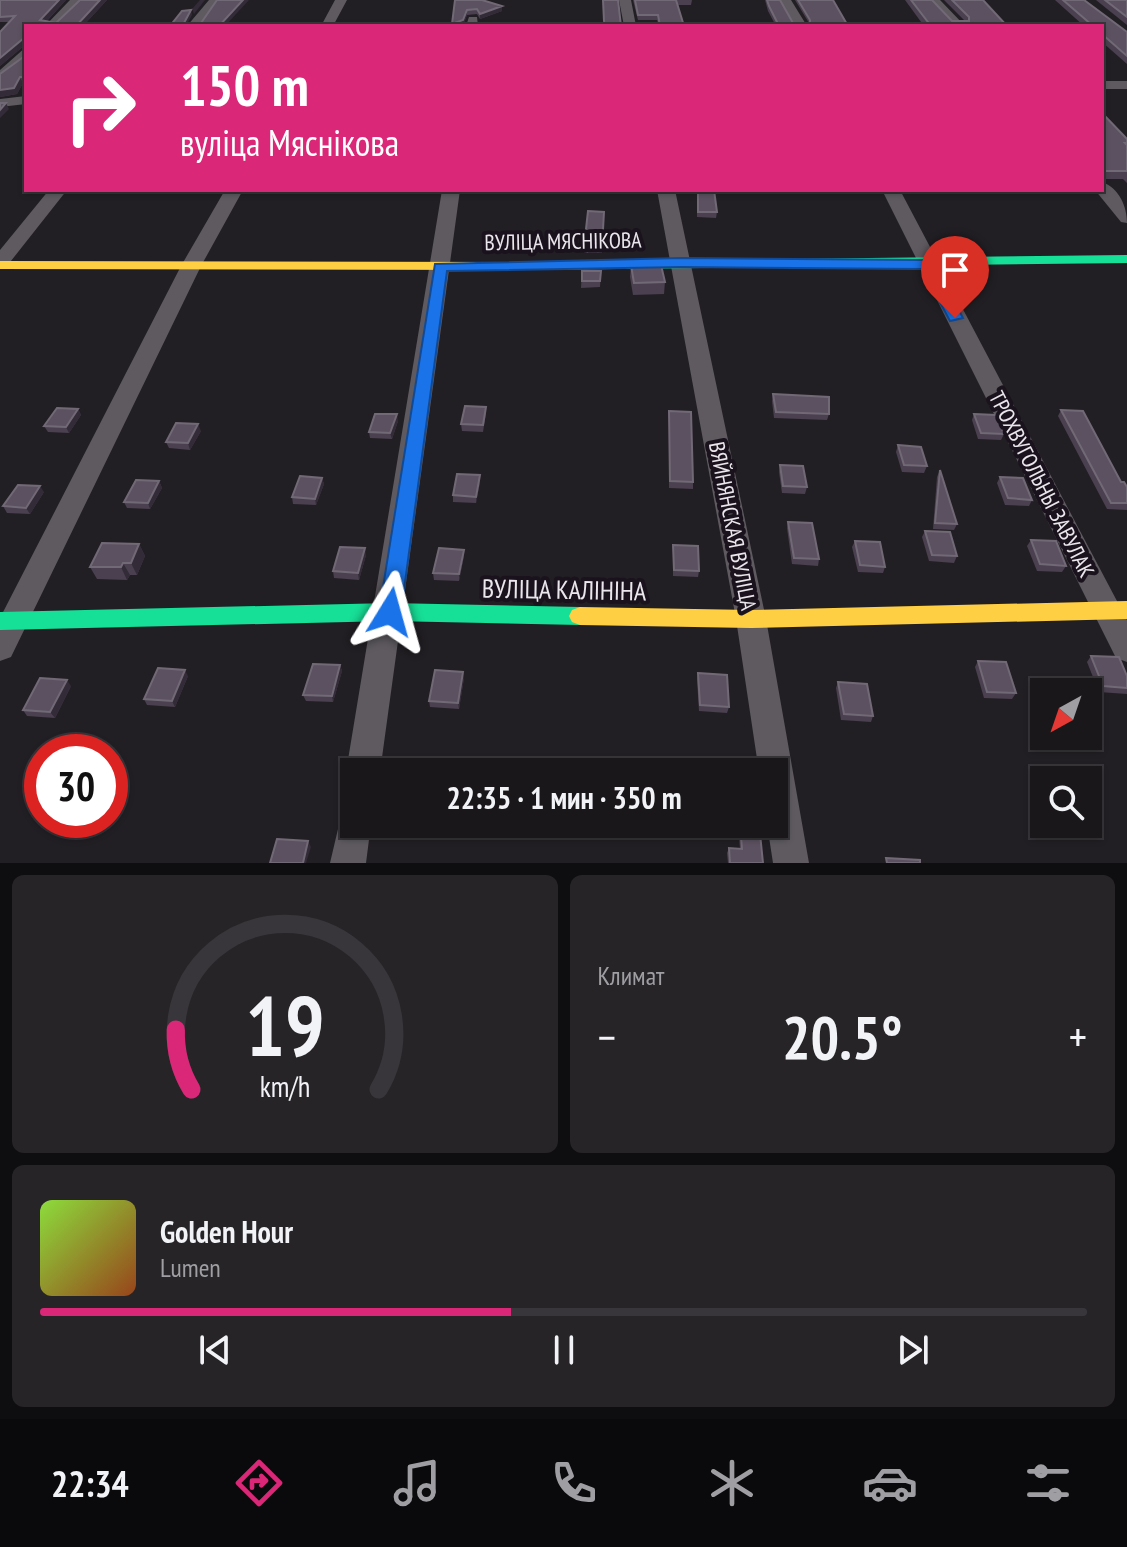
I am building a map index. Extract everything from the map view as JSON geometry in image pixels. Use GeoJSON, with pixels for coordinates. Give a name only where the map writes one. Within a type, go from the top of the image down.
{"type":"FeatureCollection","features":[{"type":"Feature","properties":{"kind":"street"},"geometry":{"type":"LineString","coordinates":[[53,24],[77,0]]}},
{"type":"Feature","properties":{"kind":"street"},"geometry":{"type":"LineString","coordinates":[[195,24],[215,0]]}},
{"type":"Feature","properties":{"kind":"street"},"geometry":{"type":"LineString","coordinates":[[328,24],[341,0]]}},
{"type":"Feature","properties":{"kind":"street"},"geometry":{"type":"LineString","coordinates":[[625,0],[630,24]]}},
{"type":"Feature","properties":{"kind":"street"},"geometry":{"type":"LineString","coordinates":[[785,0],[800,24]]}},
{"type":"Feature","properties":{"kind":"street"},"geometry":{"type":"LineString","coordinates":[[933,0],[957,24]]}},
{"type":"Feature","properties":{"kind":"street"},"geometry":{"type":"LineString","coordinates":[[0,78],[24,53]]}},
{"type":"Feature","properties":{"kind":"street"},"geometry":{"type":"LineString","coordinates":[[1104,85],[1127,85]]}},
{"type":"Feature","properties":{"kind":"street"},"geometry":{"type":"LineString","coordinates":[[0,103],[24,100]]}},
{"type":"Feature","properties":{"kind":"street"},"geometry":{"type":"LineString","coordinates":[[1104,189],[1127,218]]}},
{"type":"Feature","properties":{"kind":"street"},"geometry":{"type":"LineString","coordinates":[[0,264],[56,192]]}},
{"type":"Feature","properties":{"kind":"street"},"geometry":{"type":"LineString","coordinates":[[0,648],[8,620],[191,266],[233,192]]}},
{"type":"Feature","properties":{"kind":"street"},"geometry":{"type":"LineString","coordinates":[[365,758],[390,612],[451,192]]}},
{"type":"Feature","properties":{"kind":"street","name":"ВЯЙНЯНСКАЯ ВУЛІЦА"},"geometry":{"type":"LineString","coordinates":[[666,192],[751,619],[791,863]]}},
{"type":"Feature","properties":{"kind":"street","name":"ТРОХВУГОЛЬНЫ ЗАВУЛАК"},"geometry":{"type":"LineString","coordinates":[[892,192],[928,264],[1118,611],[1127,649]]}},
{"type":"Feature","properties":{"kind":"street","name":"ВУЛІЦА МЯСНІКОВА"},"geometry":{"type":"LineString","coordinates":[[0,264],[440,267],[682,263],[928,264],[1127,259]]}},
{"type":"Feature","properties":{"kind":"street","name":"ВУЛІЦА КАЛІНІНА"},"geometry":{"type":"LineString","coordinates":[[8,620],[390,612],[751,619],[1118,611]]}},
{"type":"Feature","properties":{"kind":"street"},"geometry":{"type":"LineString","coordinates":[[348,863],[352,838]]}},
{"type":"Feature","properties":{"kind":"building"},"geometry":{"type":"Polygon","coordinates":[[[0,0],[59,0],[40,20],[56,23],[80,0],[100,0],[78,24],[24,24],[24,38],[0,58],[0,32],[15,16],[0,17],[0,0]]]}},
{"type":"Feature","properties":{"kind":"building"},"geometry":{"type":"Polygon","coordinates":[[[217,0],[243,0],[221,24],[172,24],[182,11],[191,10],[184,23],[201,23],[217,0]]]}},
{"type":"Feature","properties":{"kind":"building"},"geometry":{"type":"Polygon","coordinates":[[[455,0],[482,0],[502,6],[480,14],[477,9],[467,10],[463,20],[452,24],[455,0]]]}},
{"type":"Feature","properties":{"kind":"building"},"geometry":{"type":"Polygon","coordinates":[[[603,0],[618,0],[621,24],[605,24],[603,0]]]}},
{"type":"Feature","properties":{"kind":"building"},"geometry":{"type":"Polygon","coordinates":[[[635,0],[676,0],[683,24],[660,24],[658,15],[638,15],[635,0]]]}},
{"type":"Feature","properties":{"kind":"building"},"geometry":{"type":"Polygon","coordinates":[[[767,0],[780,0],[793,23],[810,24],[778,24],[767,0]]]}},
{"type":"Feature","properties":{"kind":"building"},"geometry":{"type":"Polygon","coordinates":[[[798,0],[833,0],[847,24],[810,24],[798,0]]]}},
{"type":"Feature","properties":{"kind":"building"},"geometry":{"type":"Polygon","coordinates":[[[911,0],[932,0],[952,21],[969,21],[969,17],[952,0],[983,0],[1005,24],[929,24],[911,0]]]}},
{"type":"Feature","properties":{"kind":"building"},"geometry":{"type":"Polygon","coordinates":[[[1063,0],[1084,0],[1127,32],[1127,56],[1104,36],[1104,24],[1091,24],[1063,0]]]}},
{"type":"Feature","properties":{"kind":"building"},"geometry":{"type":"Polygon","coordinates":[[[1105,0],[1127,0],[1127,17],[1105,0]]]}},
{"type":"Feature","properties":{"kind":"building"},"geometry":{"type":"Polygon","coordinates":[[[24,56],[24,77],[20,77],[14,88],[0,90],[0,74],[24,56]]]}},
{"type":"Feature","properties":{"kind":"building"},"geometry":{"type":"Polygon","coordinates":[[[1104,115],[1127,139],[1127,171],[1104,171],[1104,115]]]}},
{"type":"Feature","properties":{"kind":"building"},"geometry":{"type":"Polygon","coordinates":[[[698,192],[714,192],[717,212],[698,212],[698,192]]]}},
{"type":"Feature","properties":{"kind":"building"},"geometry":{"type":"Polygon","coordinates":[[[588,211],[604,212],[602,247],[584,247],[588,211]]]}},
{"type":"Feature","properties":{"kind":"building"},"geometry":{"type":"Polygon","coordinates":[[[631,265],[661,265],[665,282],[634,283],[631,265]]]}},
{"type":"Feature","properties":{"kind":"building"},"geometry":{"type":"Polygon","coordinates":[[[582,271],[601,271],[600,281],[582,281],[582,271]]]}},
{"type":"Feature","properties":{"kind":"building"},"geometry":{"type":"Polygon","coordinates":[[[773,394],[829,397],[829,414],[776,412],[773,394]]]}},
{"type":"Feature","properties":{"kind":"building"},"geometry":{"type":"Polygon","coordinates":[[[465,406],[486,407],[483,425],[461,424],[465,406]]]}},
{"type":"Feature","properties":{"kind":"building"},"geometry":{"type":"Polygon","coordinates":[[[57,408],[78,409],[66,427],[44,426],[57,408]]]}},
{"type":"Feature","properties":{"kind":"building"},"geometry":{"type":"Polygon","coordinates":[[[1061,410],[1083,411],[1121,482],[1127,487],[1127,503],[1111,503],[1061,410]]]}},
{"type":"Feature","properties":{"kind":"building"},"geometry":{"type":"Polygon","coordinates":[[[669,411],[691,412],[693,482],[670,481],[669,411]]]}},
{"type":"Feature","properties":{"kind":"building"},"geometry":{"type":"Polygon","coordinates":[[[375,414],[397,414],[390,433],[369,432],[375,414]]]}},
{"type":"Feature","properties":{"kind":"building"},"geometry":{"type":"Polygon","coordinates":[[[974,414],[996,415],[1004,434],[981,433],[974,414]]]}},
{"type":"Feature","properties":{"kind":"building"},"geometry":{"type":"Polygon","coordinates":[[[176,423],[198,424],[188,443],[166,442],[176,423]]]}},
{"type":"Feature","properties":{"kind":"building"},"geometry":{"type":"Polygon","coordinates":[[[898,445],[921,447],[927,466],[904,465],[898,445]]]}},
{"type":"Feature","properties":{"kind":"building"},"geometry":{"type":"Polygon","coordinates":[[[780,465],[803,466],[807,487],[783,486],[780,465]]]}},
{"type":"Feature","properties":{"kind":"building"},"geometry":{"type":"Polygon","coordinates":[[[940,470],[957,524],[935,523],[940,470]]]}},
{"type":"Feature","properties":{"kind":"building"},"geometry":{"type":"Polygon","coordinates":[[[457,474],[480,475],[476,497],[453,495],[457,474]]]}},
{"type":"Feature","properties":{"kind":"building"},"geometry":{"type":"Polygon","coordinates":[[[300,476],[322,478],[315,499],[292,497],[300,476]]]}},
{"type":"Feature","properties":{"kind":"building"},"geometry":{"type":"Polygon","coordinates":[[[1000,477],[1023,478],[1032,500],[1008,498],[1000,477]]]}},
{"type":"Feature","properties":{"kind":"building"},"geometry":{"type":"Polygon","coordinates":[[[136,480],[159,481],[148,503],[124,502],[136,480]]]}},
{"type":"Feature","properties":{"kind":"building"},"geometry":{"type":"Polygon","coordinates":[[[18,485],[40,486],[26,508],[3,506],[18,485]]]}},
{"type":"Feature","properties":{"kind":"building"},"geometry":{"type":"Polygon","coordinates":[[[788,522],[812,523],[819,559],[794,558],[788,522]]]}},
{"type":"Feature","properties":{"kind":"building"},"geometry":{"type":"Polygon","coordinates":[[[925,531],[950,532],[957,556],[932,555],[925,531]]]}},
{"type":"Feature","properties":{"kind":"building"},"geometry":{"type":"Polygon","coordinates":[[[1031,540],[1056,541],[1066,566],[1040,564],[1031,540]]]}},
{"type":"Feature","properties":{"kind":"building"},"geometry":{"type":"Polygon","coordinates":[[[855,541],[880,542],[885,567],[860,565],[855,541]]]}},
{"type":"Feature","properties":{"kind":"building"},"geometry":{"type":"Polygon","coordinates":[[[102,543],[139,544],[131,563],[123,563],[121,567],[90,567],[102,543]]]}},
{"type":"Feature","properties":{"kind":"building"},"geometry":{"type":"Polygon","coordinates":[[[673,545],[698,546],[699,571],[674,570],[673,545]]]}},
{"type":"Feature","properties":{"kind":"building"},"geometry":{"type":"Polygon","coordinates":[[[340,547],[365,548],[358,573],[333,571],[340,547]]]}},
{"type":"Feature","properties":{"kind":"building"},"geometry":{"type":"Polygon","coordinates":[[[439,548],[464,550],[459,574],[433,573],[439,548]]]}},
{"type":"Feature","properties":{"kind":"building"},"geometry":{"type":"Polygon","coordinates":[[[1091,656],[1119,657],[1127,676],[1127,688],[1103,686],[1091,656]]]}},
{"type":"Feature","properties":{"kind":"building"},"geometry":{"type":"Polygon","coordinates":[[[978,661],[1006,662],[1016,693],[987,692],[978,661]]]}},
{"type":"Feature","properties":{"kind":"building"},"geometry":{"type":"Polygon","coordinates":[[[313,664],[340,665],[332,696],[303,695],[313,664]]]}},
{"type":"Feature","properties":{"kind":"building"},"geometry":{"type":"Polygon","coordinates":[[[158,668],[185,670],[172,701],[144,699],[158,668]]]}},
{"type":"Feature","properties":{"kind":"building"},"geometry":{"type":"Polygon","coordinates":[[[435,670],[463,672],[458,703],[429,701],[435,670]]]}},
{"type":"Feature","properties":{"kind":"building"},"geometry":{"type":"Polygon","coordinates":[[[698,673],[727,675],[729,707],[700,705],[698,673]]]}},
{"type":"Feature","properties":{"kind":"building"},"geometry":{"type":"Polygon","coordinates":[[[40,678],[67,680],[50,712],[23,710],[40,678]]]}},
{"type":"Feature","properties":{"kind":"building"},"geometry":{"type":"Polygon","coordinates":[[[838,682],[867,684],[873,716],[844,714],[838,682]]]}},
{"type":"Feature","properties":{"kind":"building"},"geometry":{"type":"Polygon","coordinates":[[[741,838],[760,838],[763,863],[730,863],[729,848],[742,849],[741,838]]]}},
{"type":"Feature","properties":{"kind":"building"},"geometry":{"type":"Polygon","coordinates":[[[277,839],[308,841],[303,863],[270,863],[277,839]]]}},
{"type":"Feature","properties":{"kind":"building"},"geometry":{"type":"Polygon","coordinates":[[[886,858],[920,860],[920,863],[887,863],[886,858]]]}},
{"type":"Feature","properties":{"kind":"traffic: fast"},"geometry":{"type":"LineString","coordinates":[[533,266],[1127,259]]}},
{"type":"Feature","properties":{"kind":"traffic: fast"},"geometry":{"type":"LineString","coordinates":[[0,621],[390,612],[580,616]]}},
{"type":"Feature","properties":{"kind":"traffic: slow"},"geometry":{"type":"LineString","coordinates":[[0,265],[533,266]]}},
{"type":"Feature","properties":{"kind":"traffic: slow"},"geometry":{"type":"LineString","coordinates":[[580,616],[751,619],[1127,610]]}},
{"type":"Feature","properties":{"kind":"route"},"geometry":{"type":"LineString","coordinates":[[390,612],[440,267],[682,263],[928,264],[955,318]]}}]}
